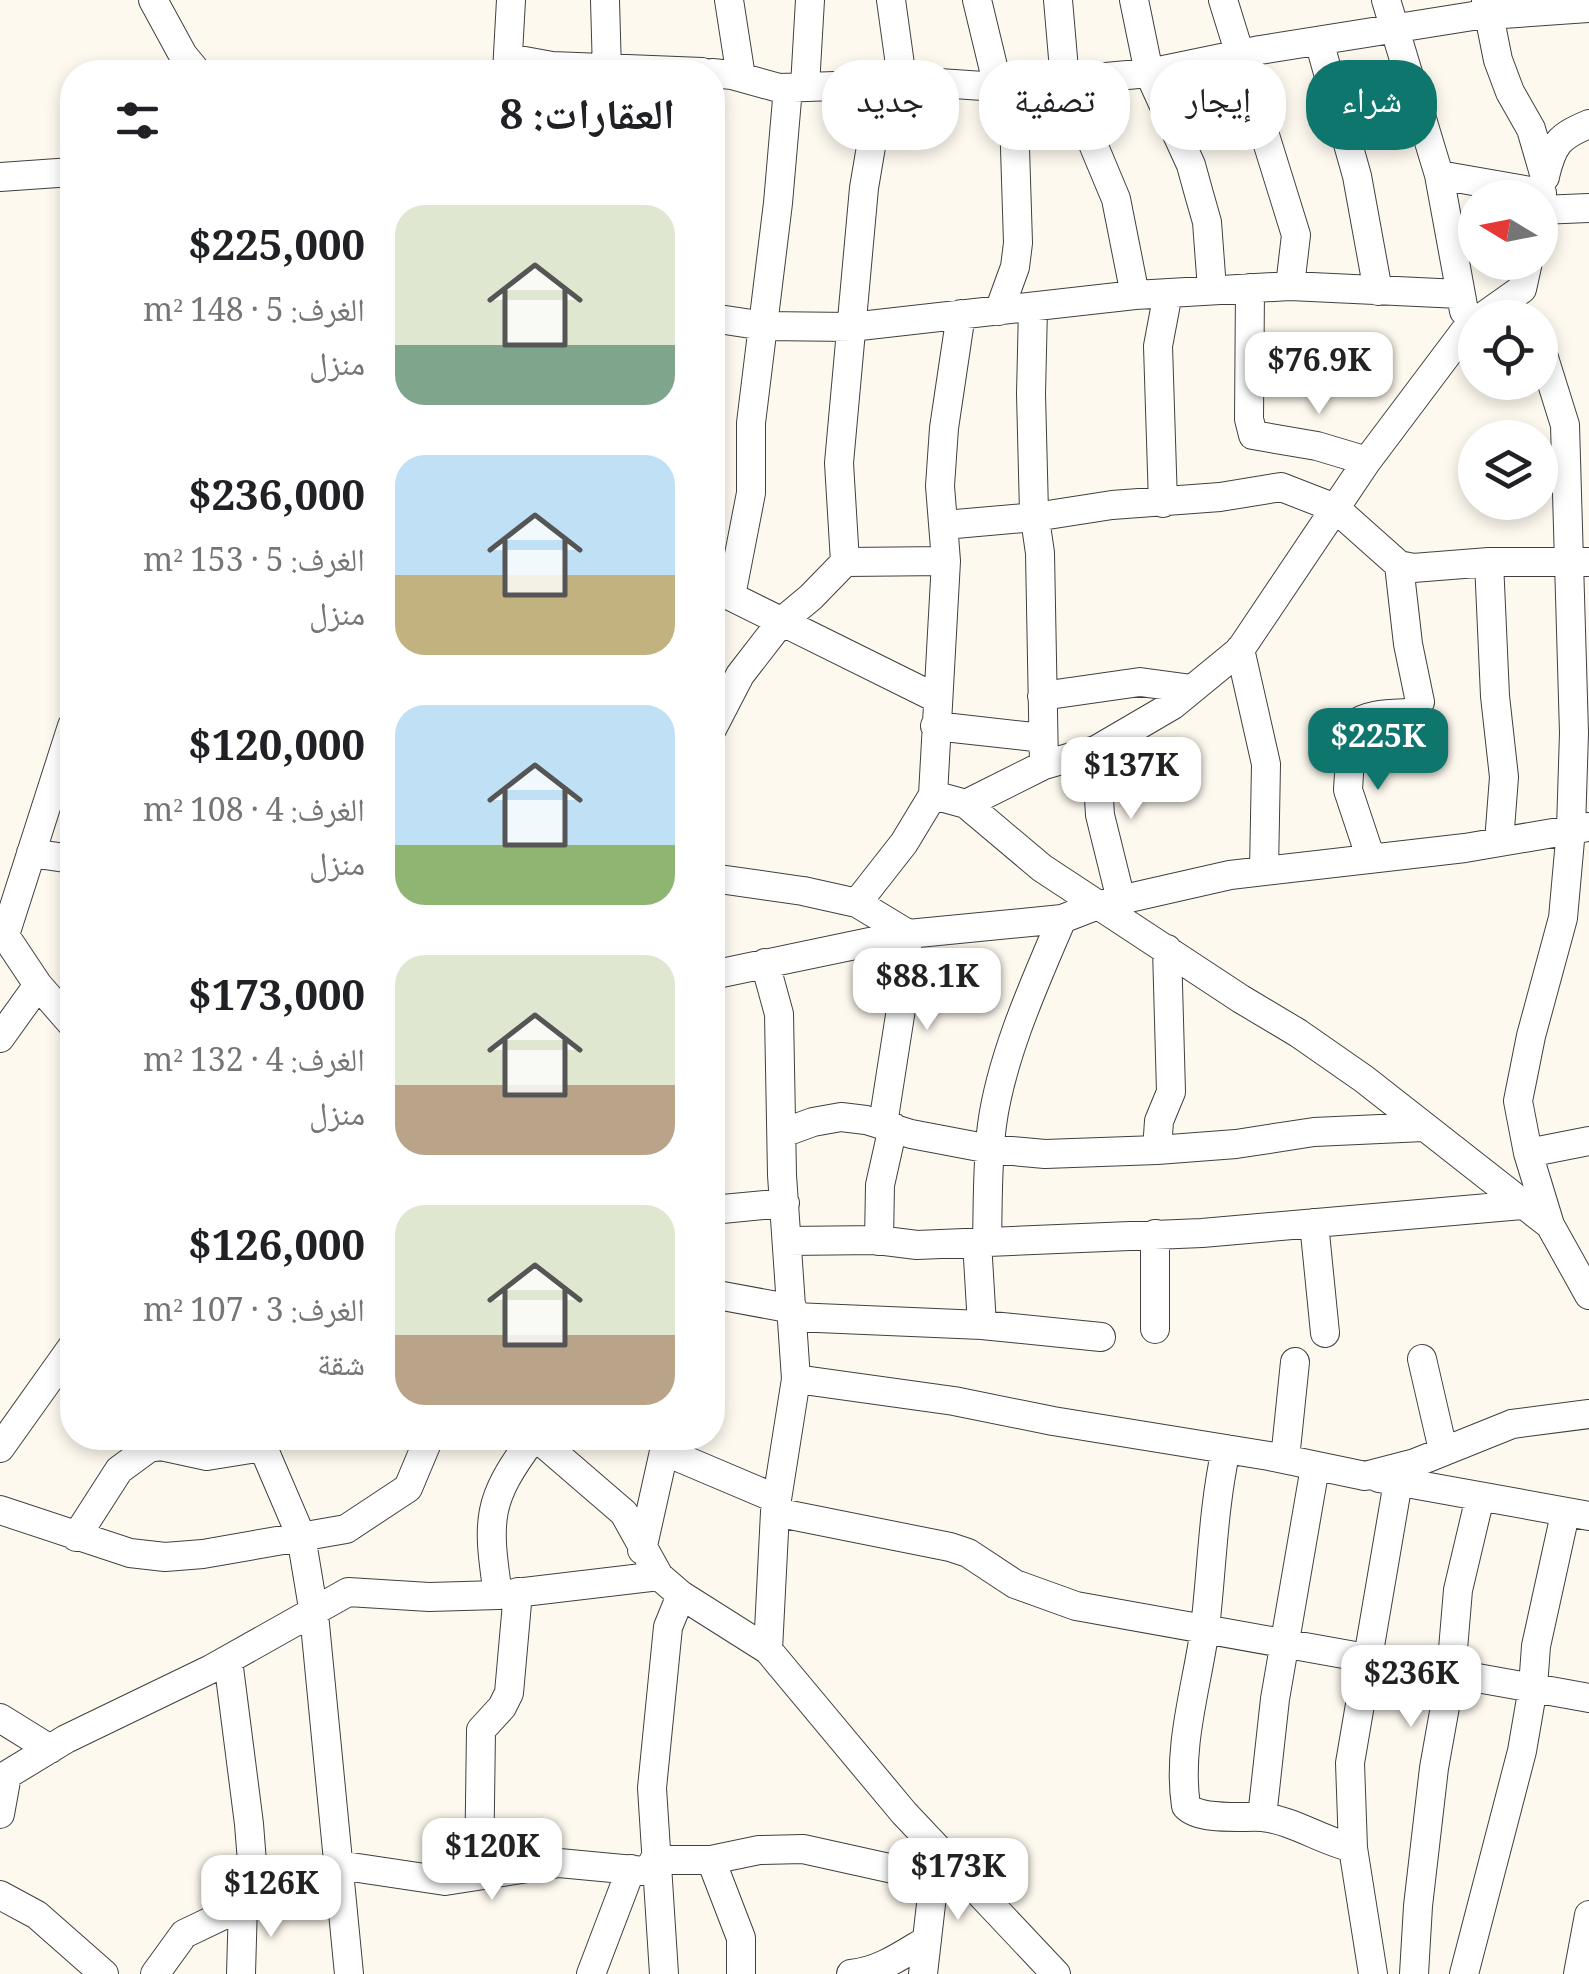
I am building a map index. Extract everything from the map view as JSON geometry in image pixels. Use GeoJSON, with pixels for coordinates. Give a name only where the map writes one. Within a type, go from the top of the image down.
{"type":"FeatureCollection","features":[{"type":"Feature","properties":{"kind":"street"},"geometry":{"type":"LineString","coordinates":[[153,0],[186,60]]}},
{"type":"Feature","properties":{"kind":"street"},"geometry":{"type":"LineString","coordinates":[[508,60],[511,0]]}},
{"type":"Feature","properties":{"kind":"street"},"geometry":{"type":"LineString","coordinates":[[605,0],[607,60]]}},
{"type":"Feature","properties":{"kind":"street"},"geometry":{"type":"LineString","coordinates":[[729,0],[727,75],[770,87],[822,86]]}},
{"type":"Feature","properties":{"kind":"street"},"geometry":{"type":"LineString","coordinates":[[725,582],[751,493],[751,423],[810,0]]}},
{"type":"Feature","properties":{"kind":"street"},"geometry":{"type":"LineString","coordinates":[[891,0],[895,60]]}},
{"type":"Feature","properties":{"kind":"street"},"geometry":{"type":"LineString","coordinates":[[977,0],[997,60]]}},
{"type":"Feature","properties":{"kind":"street"},"geometry":{"type":"LineString","coordinates":[[1058,0],[1066,60]]}},
{"type":"Feature","properties":{"kind":"street"},"geometry":{"type":"LineString","coordinates":[[1134,0],[1148,73],[1191,165],[1200,194],[1212,289]]}},
{"type":"Feature","properties":{"kind":"street"},"geometry":{"type":"LineString","coordinates":[[1223,0],[1296,235],[1290,286]]}},
{"type":"Feature","properties":{"kind":"street"},"geometry":{"type":"LineString","coordinates":[[1386,0],[1439,175],[1463,300]]}},
{"type":"Feature","properties":{"kind":"street"},"geometry":{"type":"LineString","coordinates":[[1130,75],[1395,30],[1488,7],[1589,8]]}},
{"type":"Feature","properties":{"kind":"street"},"geometry":{"type":"LineString","coordinates":[[1488,7],[1498,60],[1510,92],[1532,128],[1540,180]]}},
{"type":"Feature","properties":{"kind":"street"},"geometry":{"type":"LineString","coordinates":[[1319,41],[1358,176],[1378,290]]}},
{"type":"Feature","properties":{"kind":"street"},"geometry":{"type":"LineString","coordinates":[[1545,180],[1552,149],[1568,133],[1589,124]]}},
{"type":"Feature","properties":{"kind":"street"},"geometry":{"type":"LineString","coordinates":[[844,562],[839,464],[870,150]]}},
{"type":"Feature","properties":{"kind":"street"},"geometry":{"type":"LineString","coordinates":[[999,311],[1015,267],[1018,244],[1011,150]]}},
{"type":"Feature","properties":{"kind":"street"},"geometry":{"type":"LineString","coordinates":[[1096,150],[1116,199],[1135,296]]}},
{"type":"Feature","properties":{"kind":"street"},"geometry":{"type":"LineString","coordinates":[[0,177],[60,173]]}},
{"type":"Feature","properties":{"kind":"street"},"geometry":{"type":"LineString","coordinates":[[1439,175],[1464,180]]}},
{"type":"Feature","properties":{"kind":"street"},"geometry":{"type":"LineString","coordinates":[[1558,200],[1589,208]]}},
{"type":"Feature","properties":{"kind":"street"},"geometry":{"type":"LineString","coordinates":[[1498,300],[1521,280]]}},
{"type":"Feature","properties":{"kind":"street"},"geometry":{"type":"LineString","coordinates":[[725,320],[764,326],[851,327],[1135,296],[1290,286],[1460,294]]}},
{"type":"Feature","properties":{"kind":"street"},"geometry":{"type":"LineString","coordinates":[[1250,288],[1249,419],[1253,435],[1318,446],[1367,461]]}},
{"type":"Feature","properties":{"kind":"street"},"geometry":{"type":"LineString","coordinates":[[1163,503],[1158,346],[1168,293]]}},
{"type":"Feature","properties":{"kind":"street"},"geometry":{"type":"LineString","coordinates":[[1033,308],[1030,394],[1040,553],[1043,751]]}},
{"type":"Feature","properties":{"kind":"street"},"geometry":{"type":"LineString","coordinates":[[858,903],[904,843],[932,796],[946,561],[940,486],[960,314]]}},
{"type":"Feature","properties":{"kind":"street"},"geometry":{"type":"LineString","coordinates":[[725,594],[936,712],[1043,751],[1096,750],[1173,705],[1240,649],[1367,461],[1458,343]]}},
{"type":"Feature","properties":{"kind":"street"},"geometry":{"type":"LineString","coordinates":[[1557,400],[1565,424],[1580,562],[1574,734],[1580,828],[1577,910],[1531,1036],[1518,1101],[1528,1153],[1550,1225],[1589,1295]]}},
{"type":"Feature","properties":{"kind":"street"},"geometry":{"type":"LineString","coordinates":[[944,525],[1112,505],[1220,498],[1274,487],[1290,489],[1335,508],[1399,565],[1413,568],[1489,562],[1580,562]]}},
{"type":"Feature","properties":{"kind":"street"},"geometry":{"type":"LineString","coordinates":[[725,704],[740,675],[780,622],[844,562],[946,561]]}},
{"type":"Feature","properties":{"kind":"street"},"geometry":{"type":"LineString","coordinates":[[1489,562],[1495,696],[1504,777],[1499,842]]}},
{"type":"Feature","properties":{"kind":"street"},"geometry":{"type":"LineString","coordinates":[[1371,859],[1348,790],[1352,726],[1356,720],[1411,712],[1420,702],[1408,644],[1399,565]]}},
{"type":"Feature","properties":{"kind":"street"},"geometry":{"type":"LineString","coordinates":[[1240,649],[1266,764],[1264,871]]}},
{"type":"Feature","properties":{"kind":"street"},"geometry":{"type":"LineString","coordinates":[[1042,696],[1140,682],[1192,689]]}},
{"type":"Feature","properties":{"kind":"street"},"geometry":{"type":"LineString","coordinates":[[1096,750],[1110,903]]}},
{"type":"Feature","properties":{"kind":"street"},"geometry":{"type":"LineString","coordinates":[[966,804],[1043,751]]}},
{"type":"Feature","properties":{"kind":"street"},"geometry":{"type":"LineString","coordinates":[[60,763],[2,932],[60,1010]]}},
{"type":"Feature","properties":{"kind":"street"},"geometry":{"type":"LineString","coordinates":[[932,796],[966,804],[1042,868],[1110,903],[1167,949],[1298,1033],[1364,1079],[1550,1225]]}},
{"type":"Feature","properties":{"kind":"street"},"geometry":{"type":"LineString","coordinates":[[725,972],[908,934],[1062,919],[1110,903],[1230,875],[1499,842],[1580,828]]}},
{"type":"Feature","properties":{"kind":"street"},"geometry":{"type":"LineString","coordinates":[[31,853],[60,857]]}},
{"type":"Feature","properties":{"kind":"street"},"geometry":{"type":"LineString","coordinates":[[725,880],[858,903],[908,934]]}},
{"type":"Feature","properties":{"kind":"street"},"geometry":{"type":"LineString","coordinates":[[982,1325],[982,1242],[997,1100],[1011,1049],[1062,919]]}},
{"type":"Feature","properties":{"kind":"street"},"geometry":{"type":"LineString","coordinates":[[880,1241],[880,1184],[908,934]]}},
{"type":"Feature","properties":{"kind":"street"},"geometry":{"type":"LineString","coordinates":[[1157,1150],[1159,1120],[1172,1092],[1167,949]]}},
{"type":"Feature","properties":{"kind":"street"},"geometry":{"type":"LineString","coordinates":[[765,963],[779,1014],[796,1380],[776,1505],[768,1650]]}},
{"type":"Feature","properties":{"kind":"street"},"geometry":{"type":"LineString","coordinates":[[0,1038],[38,985]]}},
{"type":"Feature","properties":{"kind":"street"},"geometry":{"type":"LineString","coordinates":[[783,1133],[842,1117],[990,1150],[1045,1154],[1157,1150],[1236,1144],[1314,1132],[1424,1127]]}},
{"type":"Feature","properties":{"kind":"street"},"geometry":{"type":"LineString","coordinates":[[1528,1153],[1589,1141]]}},
{"type":"Feature","properties":{"kind":"street"},"geometry":{"type":"LineString","coordinates":[[725,1209],[785,1203]]}},
{"type":"Feature","properties":{"kind":"street"},"geometry":{"type":"LineString","coordinates":[[788,1240],[917,1244],[1155,1234],[1522,1205]]}},
{"type":"Feature","properties":{"kind":"street"},"geometry":{"type":"LineString","coordinates":[[1314,1223],[1325,1333]]}},
{"type":"Feature","properties":{"kind":"street"},"geometry":{"type":"LineString","coordinates":[[1155,1234],[1155,1329]]}},
{"type":"Feature","properties":{"kind":"street"},"geometry":{"type":"LineString","coordinates":[[725,1297],[793,1313],[1101,1336]]}},
{"type":"Feature","properties":{"kind":"street"},"geometry":{"type":"LineString","coordinates":[[1422,1359],[1443,1450]]}},
{"type":"Feature","properties":{"kind":"street"},"geometry":{"type":"LineString","coordinates":[[1285,1460],[1294,1362]]}},
{"type":"Feature","properties":{"kind":"street"},"geometry":{"type":"LineString","coordinates":[[0,1448],[60,1363]]}},
{"type":"Feature","properties":{"kind":"street"},"geometry":{"type":"LineString","coordinates":[[796,1380],[954,1401],[1577,1515],[1536,1646],[1522,1751],[1464,1974]]}},
{"type":"Feature","properties":{"kind":"street"},"geometry":{"type":"LineString","coordinates":[[1365,1476],[1405,1466],[1512,1424],[1589,1414]]}},
{"type":"Feature","properties":{"kind":"street"},"geometry":{"type":"LineString","coordinates":[[1226,1449],[1210,1554],[1204,1630],[1189,1712],[1186,1806],[1196,1813],[1262,1817],[1353,1848]]}},
{"type":"Feature","properties":{"kind":"street"},"geometry":{"type":"LineString","coordinates":[[76,1537],[119,1470],[146,1450]]}},
{"type":"Feature","properties":{"kind":"street"},"geometry":{"type":"LineString","coordinates":[[180,1450],[208,1456],[230,1450]]}},
{"type":"Feature","properties":{"kind":"street"},"geometry":{"type":"LineString","coordinates":[[264,1450],[302,1536],[314,1614],[349,1974]]}},
{"type":"Feature","properties":{"kind":"street"},"geometry":{"type":"LineString","coordinates":[[0,1510],[130,1553],[203,1554],[346,1529],[408,1488],[424,1450]]}},
{"type":"Feature","properties":{"kind":"street"},"geometry":{"type":"LineString","coordinates":[[479,1875],[481,1730],[502,1707],[509,1692],[508,1593],[490,1536],[492,1514],[508,1471],[525,1450]]}},
{"type":"Feature","properties":{"kind":"street"},"geometry":{"type":"LineString","coordinates":[[549,1450],[624,1513],[659,1576],[681,1595],[768,1650],[904,1813],[940,1868],[1056,1974]]}},
{"type":"Feature","properties":{"kind":"street"},"geometry":{"type":"LineString","coordinates":[[642,1550],[665,1450]]}},
{"type":"Feature","properties":{"kind":"street"},"geometry":{"type":"LineString","coordinates":[[677,1450],[776,1505],[968,1553],[1015,1584],[1045,1598],[1589,1698]]}},
{"type":"Feature","properties":{"kind":"street"},"geometry":{"type":"LineString","coordinates":[[1262,1817],[1267,1755],[1315,1467]]}},
{"type":"Feature","properties":{"kind":"street"},"geometry":{"type":"LineString","coordinates":[[1373,1974],[1353,1848],[1350,1763],[1398,1482]]}},
{"type":"Feature","properties":{"kind":"street"},"geometry":{"type":"LineString","coordinates":[[1414,1974],[1418,1906],[1434,1768],[1451,1673],[1458,1590],[1480,1498]]}},
{"type":"Feature","properties":{"kind":"street"},"geometry":{"type":"LineString","coordinates":[[0,1814],[4,1777],[50,1749],[314,1614],[348,1592],[430,1597],[508,1593],[659,1576]]}},
{"type":"Feature","properties":{"kind":"street"},"geometry":{"type":"LineString","coordinates":[[664,1974],[647,1867],[668,1627],[681,1595]]}},
{"type":"Feature","properties":{"kind":"street"},"geometry":{"type":"LineString","coordinates":[[228,1660],[249,1824],[249,1902],[241,1974]]}},
{"type":"Feature","properties":{"kind":"street"},"geometry":{"type":"LineString","coordinates":[[0,1718],[50,1749]]}},
{"type":"Feature","properties":{"kind":"street"},"geometry":{"type":"LineString","coordinates":[[338,1866],[432,1881],[458,1881],[559,1862],[647,1867],[759,1850],[804,1850],[940,1868]]}},
{"type":"Feature","properties":{"kind":"street"},"geometry":{"type":"LineString","coordinates":[[711,1860],[741,1938],[741,1974]]}},
{"type":"Feature","properties":{"kind":"street"},"geometry":{"type":"LineString","coordinates":[[591,1974],[647,1867]]}},
{"type":"Feature","properties":{"kind":"street"},"geometry":{"type":"LineString","coordinates":[[923,1974],[940,1868]]}},
{"type":"Feature","properties":{"kind":"street"},"geometry":{"type":"LineString","coordinates":[[154,1974],[184,1934],[249,1902],[341,1894]]}},
{"type":"Feature","properties":{"kind":"street"},"geometry":{"type":"LineString","coordinates":[[0,1895],[37,1915],[104,1974]]}},
{"type":"Feature","properties":{"kind":"street"},"geometry":{"type":"LineString","coordinates":[[1578,1974],[1589,1915]]}},
{"type":"Feature","properties":{"kind":"street"},"geometry":{"type":"LineString","coordinates":[[850,1974],[888,1964],[927,1940]]}}]}
